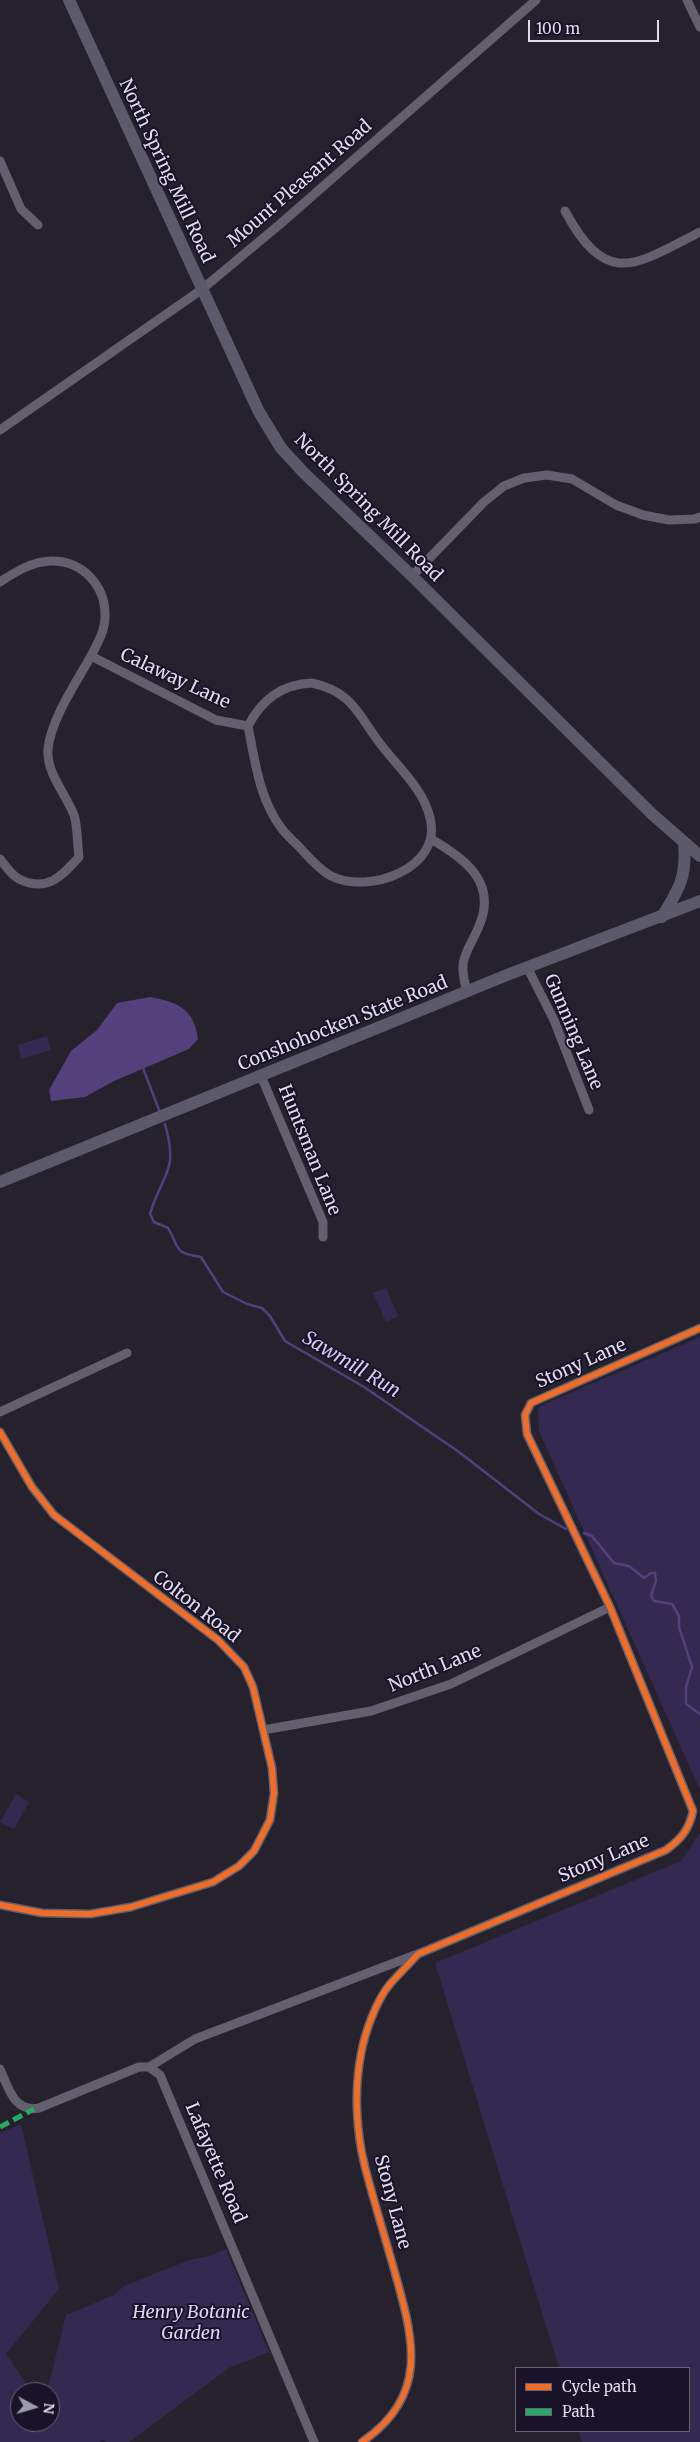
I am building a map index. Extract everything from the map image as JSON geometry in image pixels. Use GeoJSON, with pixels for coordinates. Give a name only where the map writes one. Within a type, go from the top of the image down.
{"type":"FeatureCollection","features":[{"type":"Feature","properties":{"kind":"main road","name":"North Spring Mill Road"},"geometry":{"type":"LineString","coordinates":[[68,0],[262,419],[281,448],[304,474],[412,576],[684,844],[700,856]]}},
{"type":"Feature","properties":{"kind":"main road"},"geometry":{"type":"LineString","coordinates":[[662,917],[683,880],[686,862],[684,844]]}},
{"type":"Feature","properties":{"kind":"main road","name":"Conshohocken State Road"},"geometry":{"type":"LineString","coordinates":[[0,1182],[467,991],[700,901]]}},
{"type":"Feature","properties":{"kind":"street","name":"Mount Pleasant Road"},"geometry":{"type":"LineString","coordinates":[[0,430],[201,290],[279,225],[536,0]]}},
{"type":"Feature","properties":{"kind":"street"},"geometry":{"type":"LineString","coordinates":[[687,0],[700,27]]}},
{"type":"Feature","properties":{"kind":"street"},"geometry":{"type":"LineString","coordinates":[[0,161],[21,209],[38,225]]}},
{"type":"Feature","properties":{"kind":"street"},"geometry":{"type":"LineString","coordinates":[[565,211],[589,248],[602,259],[616,263],[638,262],[700,232]]}},
{"type":"Feature","properties":{"kind":"street"},"geometry":{"type":"LineString","coordinates":[[412,576],[484,502],[504,486],[524,478],[547,475],[572,479],[616,505],[643,515],[668,520],[695,520],[700,517]]}},
{"type":"Feature","properties":{"kind":"street"},"geometry":{"type":"LineString","coordinates":[[0,582],[17,570],[52,561],[74,565],[90,575],[100,592],[105,619],[100,640],[54,726],[48,750],[57,785],[74,816],[79,856],[62,877],[44,885],[18,879],[0,859]]}},
{"type":"Feature","properties":{"kind":"street","name":"Calaway Lane"},"geometry":{"type":"LineString","coordinates":[[91,656],[216,720],[248,726]]}},
{"type":"Feature","properties":{"kind":"street"},"geometry":{"type":"LineString","coordinates":[[296,684],[322,685],[338,692],[359,711],[374,736],[423,798],[431,819],[431,839],[421,856],[407,869],[392,878],[360,883],[331,876],[319,867],[282,829],[264,798],[248,726],[257,708],[275,694],[296,684]]}},
{"type":"Feature","properties":{"kind":"street"},"geometry":{"type":"LineString","coordinates":[[431,839],[463,859],[475,872],[481,886],[482,916],[462,964],[462,974],[467,991]]}},
{"type":"Feature","properties":{"kind":"street","name":"Gunning Lane"},"geometry":{"type":"LineString","coordinates":[[527,967],[554,1020],[589,1110]]}},
{"type":"Feature","properties":{"kind":"street","name":"Huntsman Lane"},"geometry":{"type":"LineString","coordinates":[[261,1076],[323,1222],[324,1237]]}},
{"type":"Feature","properties":{"kind":"street","name":"Stony Lane"},"geometry":{"type":"LineString","coordinates":[[150,2067],[195,2039],[418,1954],[666,1850],[680,1839],[690,1826],[692,1811],[610,1607],[527,1434],[525,1415],[531,1403],[700,1328]]}},
{"type":"Feature","properties":{"kind":"street"},"geometry":{"type":"LineString","coordinates":[[0,1412],[127,1353]]}},
{"type":"Feature","properties":{"kind":"street","name":"Colton Road"},"geometry":{"type":"LineString","coordinates":[[0,1432],[32,1487],[54,1515],[218,1640],[236,1658],[249,1677],[274,1781],[270,1820],[254,1852],[225,1876],[213,1882],[131,1907],[90,1914],[42,1913],[0,1905]]}},
{"type":"Feature","properties":{"kind":"street","name":"North Lane"},"geometry":{"type":"LineString","coordinates":[[263,1730],[370,1711],[451,1684],[610,1607]]}},
{"type":"Feature","properties":{"kind":"street","name":"Stony Lane"},"geometry":{"type":"LineString","coordinates":[[362,2442],[386,2423],[396,2410],[408,2382],[411,2362],[409,2319],[365,2165],[357,2103],[361,2053],[370,2024],[388,1986],[418,1954]]}},
{"type":"Feature","properties":{"kind":"street"},"geometry":{"type":"LineString","coordinates":[[0,2069],[18,2104],[22,2107],[34,2109],[139,2067],[150,2067]]}},
{"type":"Feature","properties":{"kind":"street","name":"Lafayette Road"},"geometry":{"type":"LineString","coordinates":[[150,2067],[162,2079],[314,2442]]}},
{"type":"Feature","properties":{"kind":"green space"},"geometry":{"type":"Polygon","coordinates":[[[47,1036],[51,1050],[21,1059],[18,1045],[47,1036]]]}},
{"type":"Feature","properties":{"kind":"green space"},"geometry":{"type":"Polygon","coordinates":[[[386,1288],[398,1316],[386,1322],[373,1293],[386,1288]]]}},
{"type":"Feature","properties":{"kind":"green space"},"geometry":{"type":"Polygon","coordinates":[[[700,1337],[700,1790],[539,1431],[538,1407],[700,1337]]]}},
{"type":"Feature","properties":{"kind":"green space"},"geometry":{"type":"Polygon","coordinates":[[[16,1794],[29,1802],[14,1829],[0,1822],[16,1794]]]}},
{"type":"Feature","properties":{"kind":"green space"},"geometry":{"type":"Polygon","coordinates":[[[700,1833],[700,2442],[582,2442],[578,2432],[690,2432],[690,2367],[559,2367],[435,1963],[681,1861],[700,1833]]]}},
{"type":"Feature","properties":{"kind":"green space","name":"Henry Botanic Garden"},"geometry":{"type":"Polygon","coordinates":[[[21,2124],[59,2289],[6,2354],[25,2382],[10,2382],[10,2432],[60,2432],[60,2382],[49,2382],[66,2315],[114,2295],[124,2286],[189,2260],[209,2256],[226,2249],[269,2352],[229,2368],[129,2442],[106,2442],[102,2439],[100,2442],[0,2442],[0,2133],[21,2124]]]}},
{"type":"Feature","properties":{"kind":"shaded area"},"geometry":{"type":"Polygon","coordinates":[[[150,997],[169,1001],[183,1009],[193,1020],[198,1039],[189,1049],[114,1081],[85,1097],[51,1101],[49,1090],[71,1051],[97,1030],[117,1003],[150,997]]]}},
{"type":"Feature","properties":{"kind":"waterway","name":"Sawmill Run"},"geometry":{"type":"LineString","coordinates":[[143,1068],[159,1110]]}},
{"type":"Feature","properties":{"kind":"waterway","name":"Sawmill Run"},"geometry":{"type":"LineString","coordinates":[[165,1124],[169,1140],[170,1163],[150,1214],[154,1222],[168,1228],[178,1249],[201,1257],[223,1292],[247,1304],[262,1308],[270,1316],[285,1341],[364,1387],[459,1452],[539,1514],[566,1529]]}},
{"type":"Feature","properties":{"kind":"waterway","name":"Sawmill Run"},"geometry":{"type":"LineString","coordinates":[[584,1533],[592,1536],[614,1563],[629,1566],[644,1578],[651,1573],[655,1573],[656,1581],[651,1595],[654,1601],[672,1604],[679,1616],[679,1627],[692,1667],[686,1687],[686,1704],[700,1714]]}},
{"type":"Feature","properties":{"kind":"marked path"},"geometry":{"type":"LineString","coordinates":[[0,2127],[34,2109]]}},
{"type":"Feature","properties":{"kind":"cycle path"},"geometry":{"type":"LineString","coordinates":[[362,2442],[383,2424],[398,2406],[407,2386],[411,2365],[411,2344],[402,2298],[365,2167],[358,2125],[357,2082],[361,2054],[368,2027],[380,1999],[390,1984],[418,1954],[666,1850],[684,1834],[693,1811],[610,1607],[527,1434],[525,1415],[531,1403],[700,1328]]}},
{"type":"Feature","properties":{"kind":"cycle path"},"geometry":{"type":"LineString","coordinates":[[0,1432],[32,1487],[54,1515],[218,1640],[244,1667],[253,1687],[272,1768],[274,1793],[270,1820],[254,1851],[239,1866],[213,1882],[131,1907],[90,1914],[42,1913],[0,1905]]}}]}
